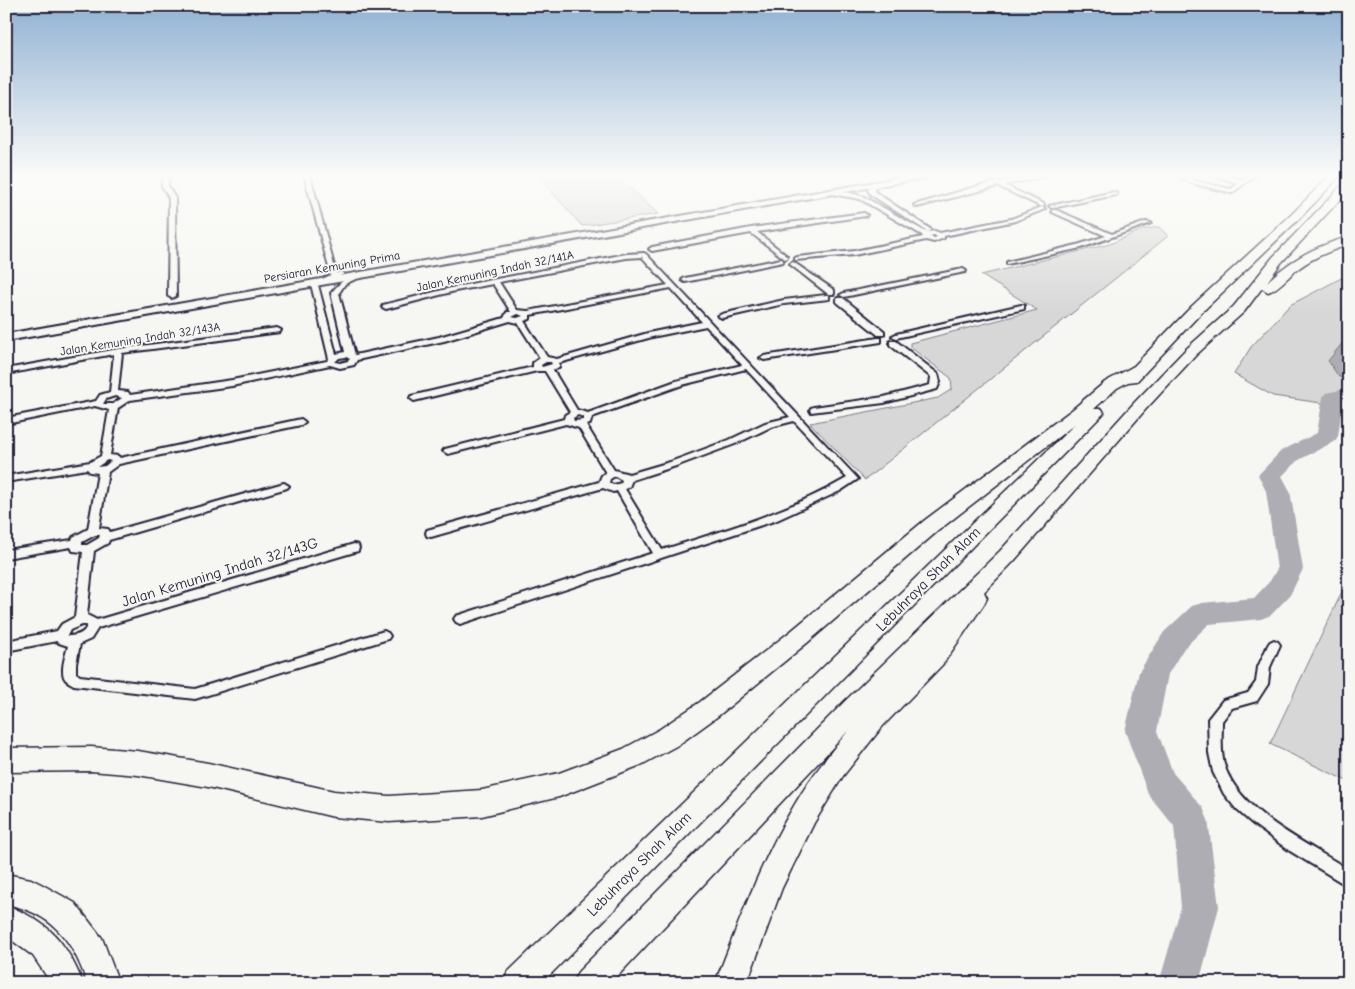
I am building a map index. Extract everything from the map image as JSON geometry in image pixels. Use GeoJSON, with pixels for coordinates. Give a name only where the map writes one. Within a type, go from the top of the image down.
{"type":"FeatureCollection","features":[{"type":"Feature","properties":{"kind":"highway","name":"Lebuhraya Shah Alam"},"geometry":{"type":"LineString","coordinates":[[519,983],[1140,369],[1197,309],[1291,221]]}},
{"type":"Feature","properties":{"kind":"highway"},"geometry":{"type":"LineString","coordinates":[[589,983],[854,708],[1007,556],[1140,406],[1191,352],[1238,309],[1277,260],[1314,221]]}},
{"type":"Feature","properties":{"kind":"highway"},"geometry":{"type":"LineString","coordinates":[[1238,309],[1264,292],[1285,271],[1298,262],[1326,248],[1349,241]]}},
{"type":"Feature","properties":{"kind":"highway"},"geometry":{"type":"LineString","coordinates":[[6,760],[40,758],[92,759],[138,763],[208,775],[334,804],[390,809],[482,803],[559,785],[632,757],[668,738],[709,710],[932,525],[1079,413],[1110,385],[1140,369]]}},
{"type":"Feature","properties":{"kind":"highway"},"geometry":{"type":"LineString","coordinates":[[731,983],[770,882],[804,814],[834,768],[873,719],[935,658],[1007,556]]}},
{"type":"Feature","properties":{"kind":"highway"},"geometry":{"type":"LineString","coordinates":[[6,889],[31,894],[64,914],[91,949],[104,983]]}},
{"type":"Feature","properties":{"kind":"highway"},"geometry":{"type":"LineString","coordinates":[[6,920],[27,930],[49,949],[63,972],[67,983]]}},
{"type":"Feature","properties":{"kind":"street"},"geometry":{"type":"LineString","coordinates":[[172,221],[172,296]]}},
{"type":"Feature","properties":{"kind":"street"},"geometry":{"type":"LineString","coordinates":[[321,221],[337,274],[314,284],[334,366],[344,366],[351,363],[352,356],[335,293],[348,280],[370,274]]}},
{"type":"Feature","properties":{"kind":"street","name":"Persiaran Kemuning Prima"},"geometry":{"type":"LineString","coordinates":[[6,332],[646,221]]}},
{"type":"Feature","properties":{"kind":"street","name":"Persiaran Kemuning Prima"},"geometry":{"type":"LineString","coordinates":[[6,338],[669,221]]}},
{"type":"Feature","properties":{"kind":"street"},"geometry":{"type":"LineString","coordinates":[[652,248],[751,230],[822,221]]}},
{"type":"Feature","properties":{"kind":"street"},"geometry":{"type":"LineString","coordinates":[[901,221],[925,236]]}},
{"type":"Feature","properties":{"kind":"street"},"geometry":{"type":"LineString","coordinates":[[916,221],[937,234]]}},
{"type":"Feature","properties":{"kind":"street"},"geometry":{"type":"LineString","coordinates":[[685,280],[783,259],[795,262],[854,253],[925,236],[1007,221]]}},
{"type":"Feature","properties":{"kind":"street"},"geometry":{"type":"LineString","coordinates":[[1081,221],[1112,236]]}},
{"type":"Feature","properties":{"kind":"street"},"geometry":{"type":"LineString","coordinates":[[1009,263],[1079,247],[1148,223]]}},
{"type":"Feature","properties":{"kind":"street"},"geometry":{"type":"LineString","coordinates":[[751,230],[783,259]]}},
{"type":"Feature","properties":{"kind":"street","name":"Jalan Kemuning Indah 32/141A"},"geometry":{"type":"LineString","coordinates":[[386,307],[455,289],[638,254],[644,256],[673,286]]}},
{"type":"Feature","properties":{"kind":"street"},"geometry":{"type":"LineString","coordinates":[[795,262],[831,300],[963,272]]}},
{"type":"Feature","properties":{"kind":"street"},"geometry":{"type":"LineString","coordinates":[[495,281],[515,312]]}},
{"type":"Feature","properties":{"kind":"street"},"geometry":{"type":"LineString","coordinates":[[460,619],[773,518],[836,489],[853,479],[673,286],[526,314],[515,312],[508,316],[509,320]]}},
{"type":"Feature","properties":{"kind":"street"},"geometry":{"type":"LineString","coordinates":[[280,290],[296,289],[317,296]]}},
{"type":"Feature","properties":{"kind":"street"},"geometry":{"type":"LineString","coordinates":[[722,316],[784,302],[828,295]]}},
{"type":"Feature","properties":{"kind":"street"},"geometry":{"type":"LineString","coordinates":[[842,298],[886,343],[894,339],[1021,307]]}},
{"type":"Feature","properties":{"kind":"street"},"geometry":{"type":"LineString","coordinates":[[352,356],[441,339],[509,320],[520,321],[527,317],[526,314]]}},
{"type":"Feature","properties":{"kind":"street"},"geometry":{"type":"LineString","coordinates":[[520,321],[544,359],[556,362],[650,335],[708,324]]}},
{"type":"Feature","properties":{"kind":"street","name":"Jalan Kemuning Indah 32/143A"},"geometry":{"type":"LineString","coordinates":[[6,372],[118,351],[277,330]]}},
{"type":"Feature","properties":{"kind":"street"},"geometry":{"type":"LineString","coordinates":[[764,358],[879,336]]}},
{"type":"Feature","properties":{"kind":"street"},"geometry":{"type":"LineString","coordinates":[[814,410],[884,400],[934,387],[936,382],[934,376],[894,339]]}},
{"type":"Feature","properties":{"kind":"street"},"geometry":{"type":"LineString","coordinates":[[114,393],[118,351]]}},
{"type":"Feature","properties":{"kind":"street"},"geometry":{"type":"LineString","coordinates":[[538,368],[537,363],[544,359]]}},
{"type":"Feature","properties":{"kind":"street"},"geometry":{"type":"LineString","coordinates":[[98,403],[103,407],[114,406],[127,398],[224,384],[332,360]]}},
{"type":"Feature","properties":{"kind":"street"},"geometry":{"type":"LineString","coordinates":[[414,398],[538,368],[548,369],[555,366],[556,362]]}},
{"type":"Feature","properties":{"kind":"street"},"geometry":{"type":"LineString","coordinates":[[588,416],[679,383],[748,366]]}},
{"type":"Feature","properties":{"kind":"street"},"geometry":{"type":"LineString","coordinates":[[548,369],[575,413]]}},
{"type":"Feature","properties":{"kind":"street"},"geometry":{"type":"LineString","coordinates":[[6,421],[98,403],[103,397],[114,393],[124,394],[127,398]]}},
{"type":"Feature","properties":{"kind":"street"},"geometry":{"type":"LineString","coordinates":[[105,457],[114,406]]}},
{"type":"Feature","properties":{"kind":"street"},"geometry":{"type":"LineString","coordinates":[[568,421],[568,417],[575,413],[584,413],[588,416]]}},
{"type":"Feature","properties":{"kind":"street"},"geometry":{"type":"LineString","coordinates":[[448,451],[568,421],[572,424],[581,424],[587,422],[588,416]]}},
{"type":"Feature","properties":{"kind":"street"},"geometry":{"type":"LineString","coordinates":[[626,478],[673,464],[732,442],[768,425],[797,418]]}},
{"type":"Feature","properties":{"kind":"street"},"geometry":{"type":"LineString","coordinates":[[92,465],[93,470],[103,470],[111,467],[116,462],[301,422]]}},
{"type":"Feature","properties":{"kind":"street"},"geometry":{"type":"LineString","coordinates":[[581,424],[611,474]]}},
{"type":"Feature","properties":{"kind":"street"},"geometry":{"type":"LineString","coordinates":[[6,479],[92,465],[105,457],[115,458],[116,462]]}},
{"type":"Feature","properties":{"kind":"street"},"geometry":{"type":"LineString","coordinates":[[93,531],[103,470]]}},
{"type":"Feature","properties":{"kind":"street"},"geometry":{"type":"LineString","coordinates":[[604,484],[604,480],[611,474],[622,474],[626,478]]}},
{"type":"Feature","properties":{"kind":"street"},"geometry":{"type":"LineString","coordinates":[[604,484],[609,488],[620,488],[627,482],[626,478]]}},
{"type":"Feature","properties":{"kind":"street"},"geometry":{"type":"LineString","coordinates":[[431,532],[604,484]]}},
{"type":"Feature","properties":{"kind":"street"},"geometry":{"type":"LineString","coordinates":[[76,543],[77,548],[89,548],[98,545],[106,537],[284,486]]}},
{"type":"Feature","properties":{"kind":"street"},"geometry":{"type":"LineString","coordinates":[[620,488],[660,553]]}},
{"type":"Feature","properties":{"kind":"street"},"geometry":{"type":"LineString","coordinates":[[6,554],[76,543],[80,537],[93,531],[104,532],[106,537]]}},
{"type":"Feature","properties":{"kind":"street"},"geometry":{"type":"LineString","coordinates":[[81,620],[89,548]]}},
{"type":"Feature","properties":{"kind":"street","name":"Jalan Kemuning Indah 32/143G"},"geometry":{"type":"LineString","coordinates":[[94,625],[354,548]]}},
{"type":"Feature","properties":{"kind":"street"},"geometry":{"type":"LineString","coordinates":[[6,646],[61,635],[66,628],[81,620],[89,620],[94,625],[86,636],[75,640],[63,640],[61,635]]}},
{"type":"Feature","properties":{"kind":"street"},"geometry":{"type":"LineString","coordinates":[[75,640],[70,664],[70,676],[78,682],[195,694],[384,636]]}},
{"type":"Feature","properties":{"kind":"street"},"geometry":{"type":"LineString","coordinates":[[1274,645],[1264,667],[1262,684],[1252,697],[1228,704],[1215,719],[1220,772],[1235,799],[1268,827],[1349,878]]}},
{"type":"Feature","properties":{"kind":"shaded area"},"geometry":{"type":"Polygon","coordinates":[[[578,221],[613,221],[582,226],[578,221]]]}},
{"type":"Feature","properties":{"kind":"shaded area"},"geometry":{"type":"Polygon","coordinates":[[[1159,227],[1168,236],[865,480],[810,423],[938,398],[952,389],[951,378],[910,347],[910,343],[1037,310],[981,275],[1110,244],[1141,230],[1159,227]]]}},
{"type":"Feature","properties":{"kind":"shaded area"},"geometry":{"type":"Polygon","coordinates":[[[1349,274],[1349,340],[1344,341],[1339,377],[1349,378],[1349,407],[1273,396],[1234,374],[1251,347],[1290,305],[1349,274]]]}},
{"type":"Feature","properties":{"kind":"shaded area"},"geometry":{"type":"Polygon","coordinates":[[[1349,340],[1349,378],[1339,377],[1328,361],[1344,341],[1349,340]]]}},
{"type":"Feature","properties":{"kind":"shaded area"},"geometry":{"type":"Polygon","coordinates":[[[1349,577],[1349,782],[1270,744],[1349,577]]]}},
{"type":"Feature","properties":{"kind":"waterway"},"geometry":{"type":"LineString","coordinates":[[1179,983],[1200,907],[1191,820],[1160,783],[1141,731],[1154,672],[1174,640],[1202,614],[1261,608],[1280,588],[1290,569],[1278,491],[1270,475],[1289,456],[1327,436],[1333,397],[1349,394]]}}]}
